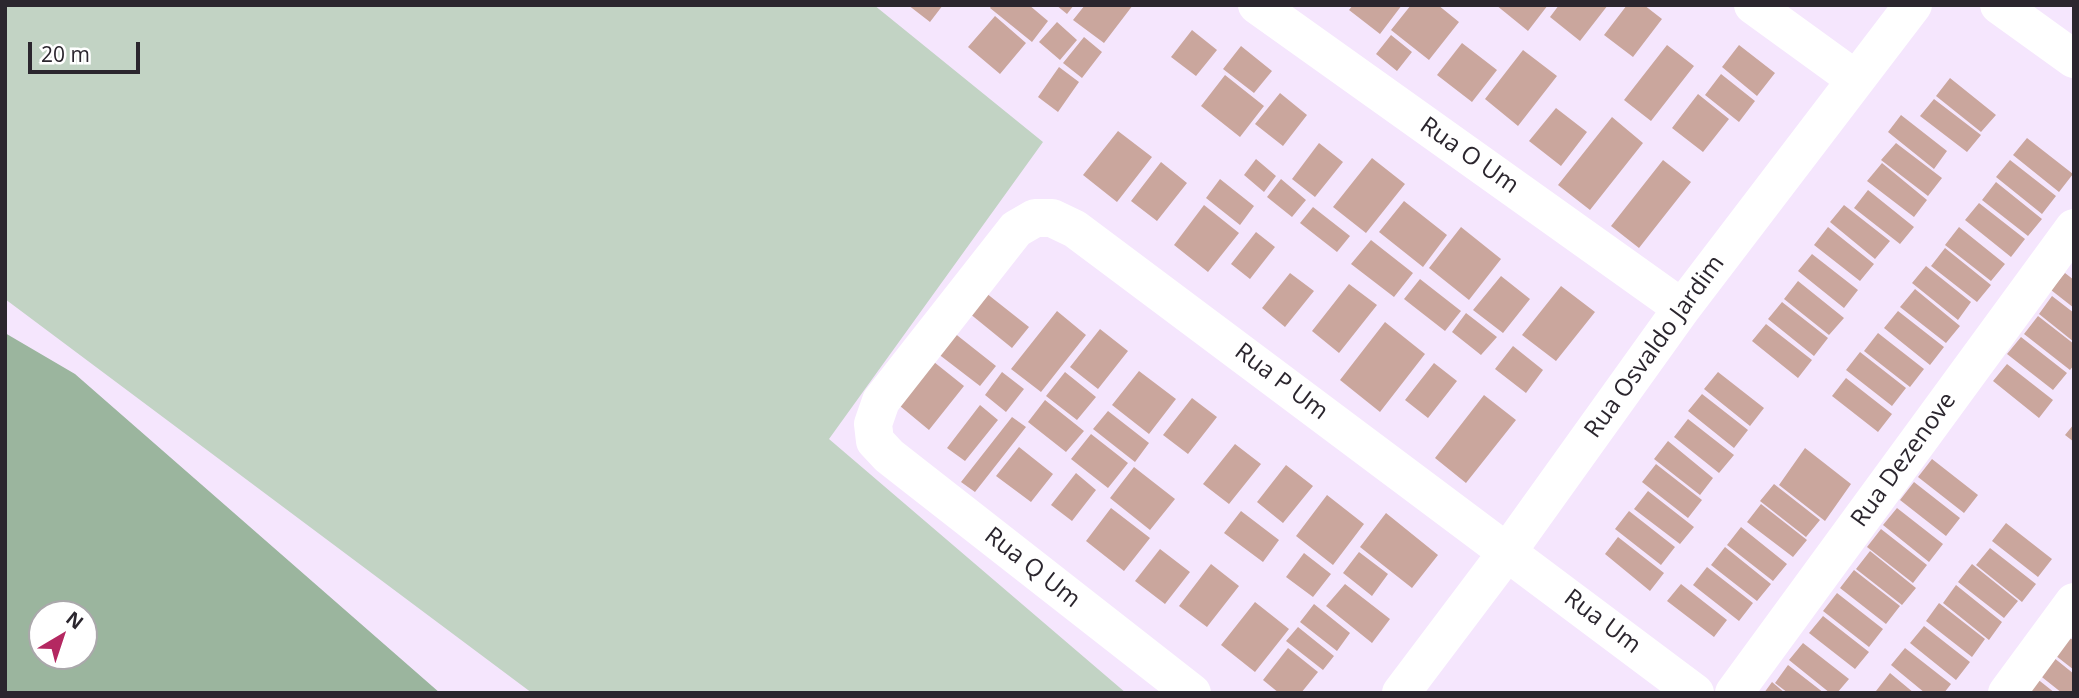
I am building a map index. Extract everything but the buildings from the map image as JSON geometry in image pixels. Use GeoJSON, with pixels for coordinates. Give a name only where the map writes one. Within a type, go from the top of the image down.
{"type":"FeatureCollection","features":[{"type":"Feature","properties":{"kind":"street","name":"Rua O Um"},"geometry":{"type":"LineString","coordinates":[[1257,5],[1682,308]]}},
{"type":"Feature","properties":{"kind":"street"},"geometry":{"type":"LineString","coordinates":[[1753,5],[1855,79]]}},
{"type":"Feature","properties":{"kind":"street","name":"Rua Osvaldo Jardim"},"geometry":{"type":"LineString","coordinates":[[1401,693],[1508,551],[1682,308],[1913,5]]}},
{"type":"Feature","properties":{"kind":"street"},"geometry":{"type":"LineString","coordinates":[[1998,5],[2074,59]]}},
{"type":"Feature","properties":{"kind":"street","name":"Rua P Um"},"geometry":{"type":"LineString","coordinates":[[875,441],[873,424],[881,401],[1016,229],[1035,218],[1052,218],[1074,229],[1508,551]]}},
{"type":"Feature","properties":{"kind":"street","name":"Rua Dezenove"},"geometry":{"type":"LineString","coordinates":[[1734,693],[2074,228]]}},
{"type":"Feature","properties":{"kind":"street","name":"Rua Q Um"},"geometry":{"type":"LineString","coordinates":[[875,441],[889,456],[1192,693]]}},
{"type":"Feature","properties":{"kind":"street","name":"Rua Um"},"geometry":{"type":"LineString","coordinates":[[1508,551],[1695,693]]}},
{"type":"Feature","properties":{"kind":"street"},"geometry":{"type":"LineString","coordinates":[[2007,693],[2074,602]]}},
{"type":"Feature","properties":{"kind":"green space"},"geometry":{"type":"Polygon","coordinates":[[[5,5],[874,5],[1043,142],[829,439],[1126,693],[532,693],[5,299],[5,5]]]}},
{"type":"Feature","properties":{"kind":"green space"},"geometry":{"type":"Polygon","coordinates":[[[5,333],[75,374],[440,693],[5,693],[5,333]]]}}]}
